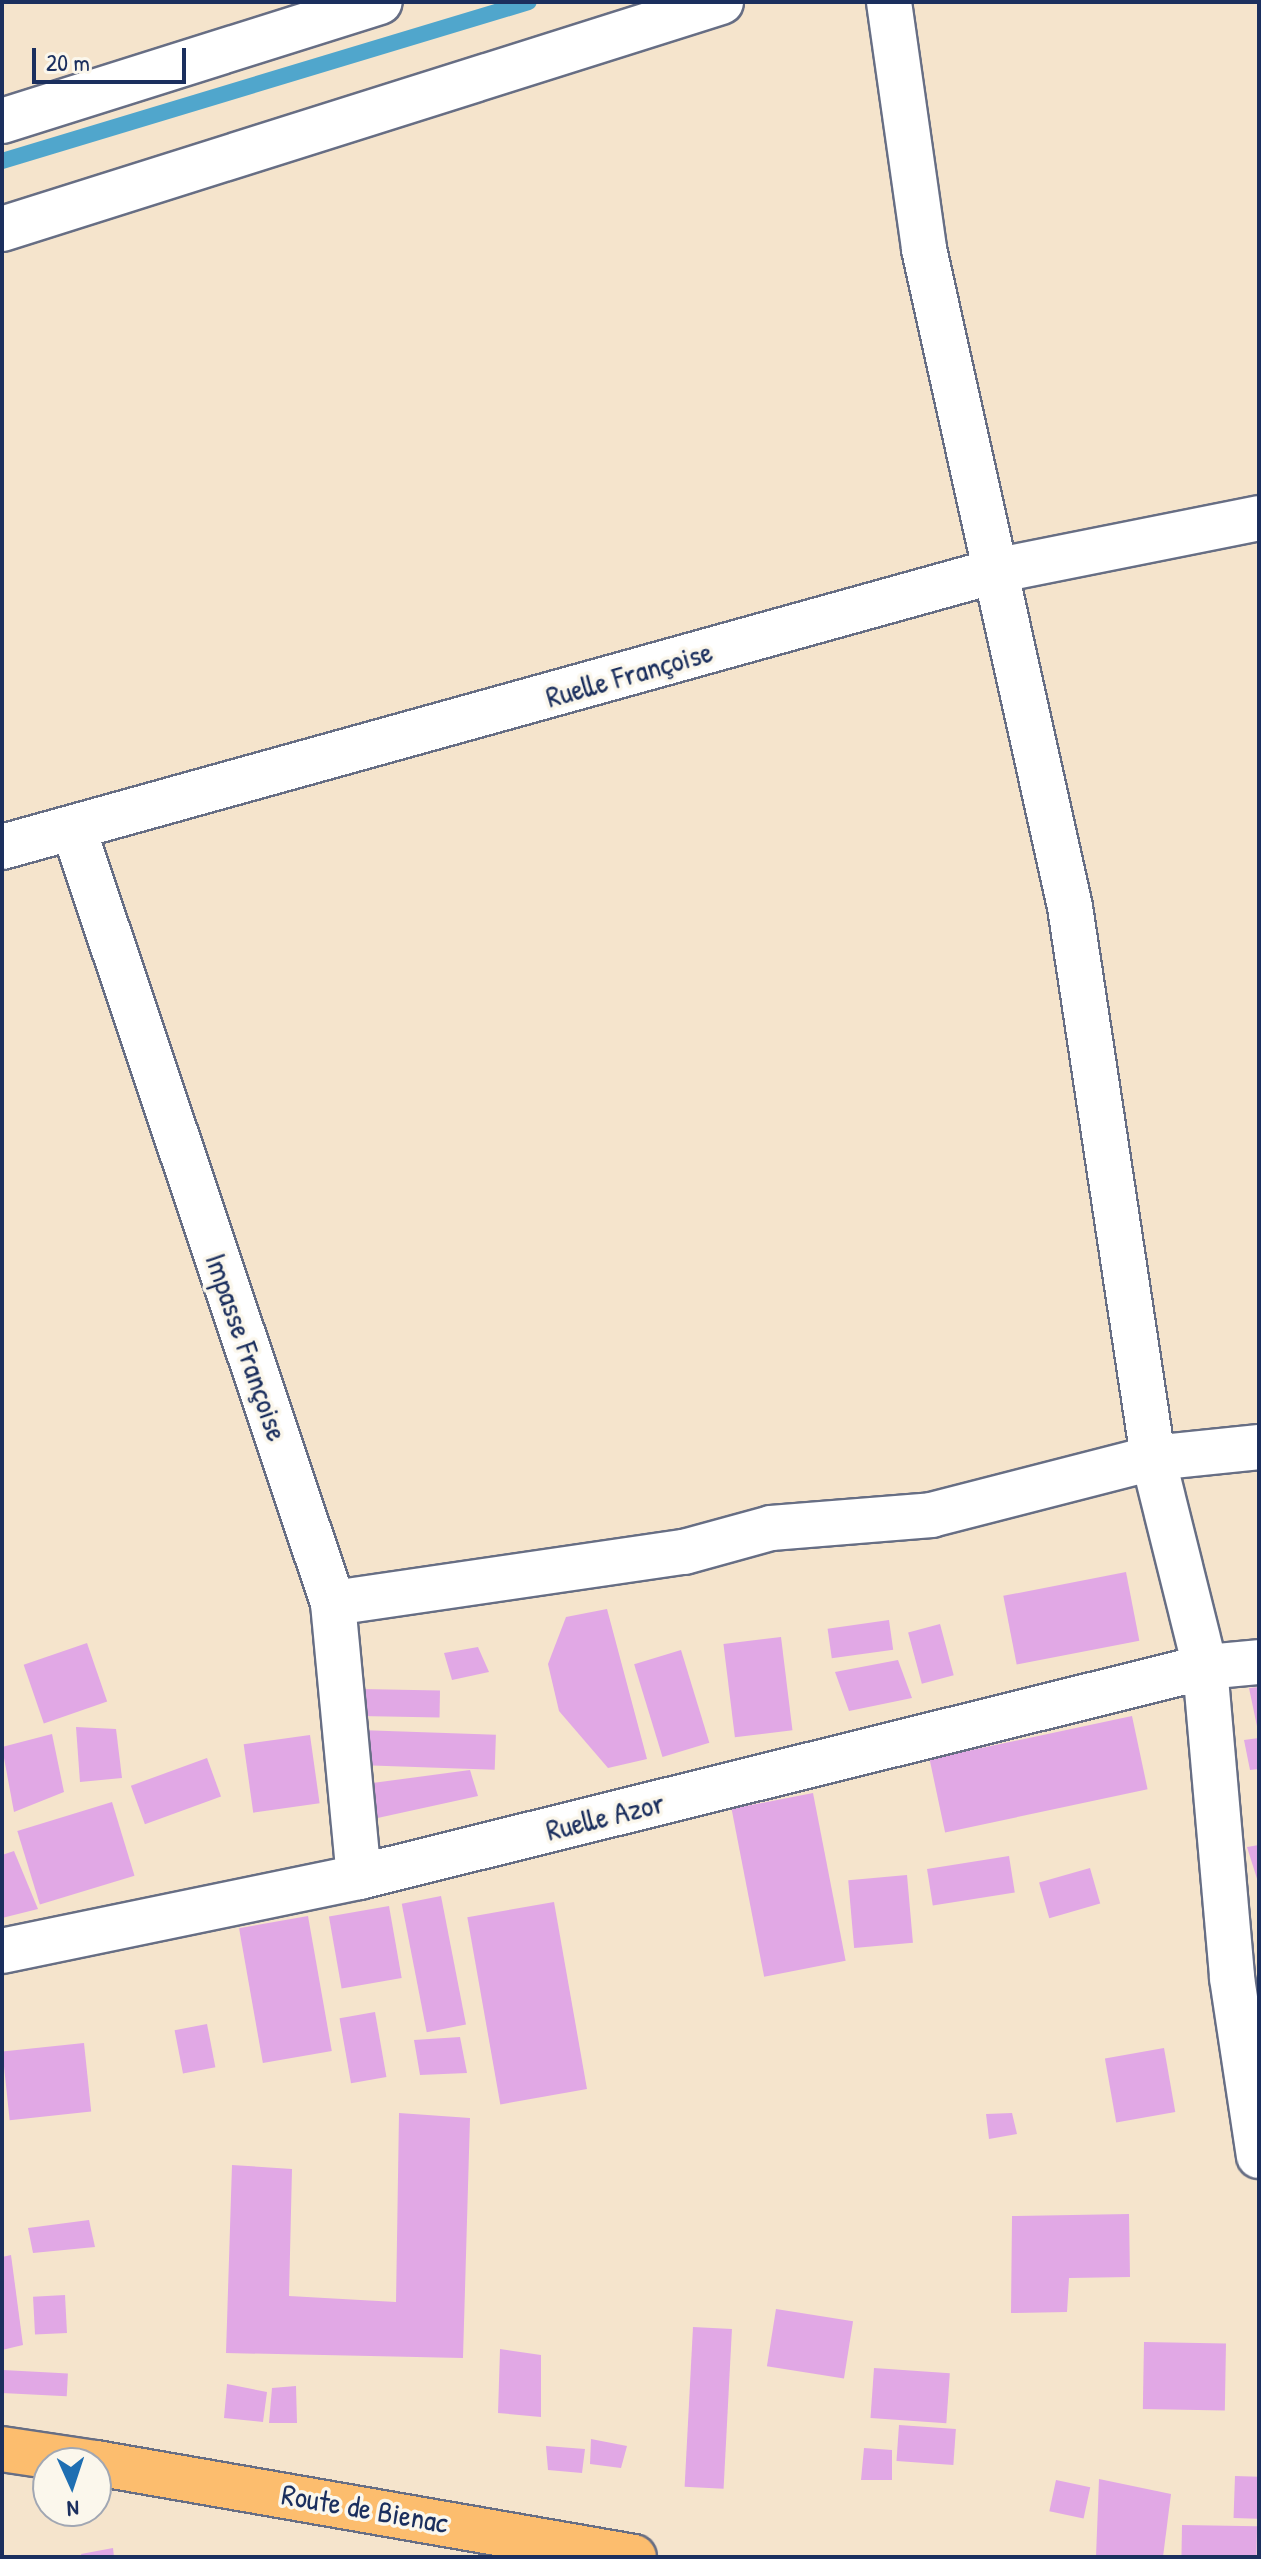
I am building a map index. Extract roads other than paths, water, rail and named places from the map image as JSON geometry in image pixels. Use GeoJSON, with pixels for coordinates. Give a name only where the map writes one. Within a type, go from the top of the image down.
{"type":"FeatureCollection","features":[{"type":"Feature","properties":{"kind":"main road","name":"Route de Bienac"},"geometry":{"type":"LineString","coordinates":[[2,2449],[32,2453]]}},
{"type":"Feature","properties":{"kind":"main road","name":"Route de Bienac"},"geometry":{"type":"LineString","coordinates":[[112,2466],[634,2557]]}},
{"type":"Feature","properties":{"kind":"street"},"geometry":{"type":"LineString","coordinates":[[2,121],[380,2]]}},
{"type":"Feature","properties":{"kind":"street"},"geometry":{"type":"LineString","coordinates":[[2,229],[721,2]]}},
{"type":"Feature","properties":{"kind":"street"},"geometry":{"type":"LineString","coordinates":[[889,2],[924,249],[999,570],[1070,907],[1153,1458],[1205,1667],[1246,1977],[1259,2156]]}},
{"type":"Feature","properties":{"kind":"street","name":"Ruelle Françoise"},"geometry":{"type":"LineString","coordinates":[[2,847],[74,830],[999,570],[1259,518]]}},
{"type":"Feature","properties":{"kind":"street","name":"Impasse Françoise"},"geometry":{"type":"LineString","coordinates":[[74,830],[333,1603],[359,1877]]}},
{"type":"Feature","properties":{"kind":"street"},"geometry":{"type":"LineString","coordinates":[[333,1603],[684,1552],[771,1528],[931,1515],[1153,1458],[1259,1447]]}},
{"type":"Feature","properties":{"kind":"street","name":"Ruelle Azor"},"geometry":{"type":"LineString","coordinates":[[2,1951],[359,1877],[1205,1667],[1259,1662]]}},
{"type":"Feature","properties":{"kind":"waterway"},"geometry":{"type":"LineString","coordinates":[[2,161],[529,2]]}}]}
